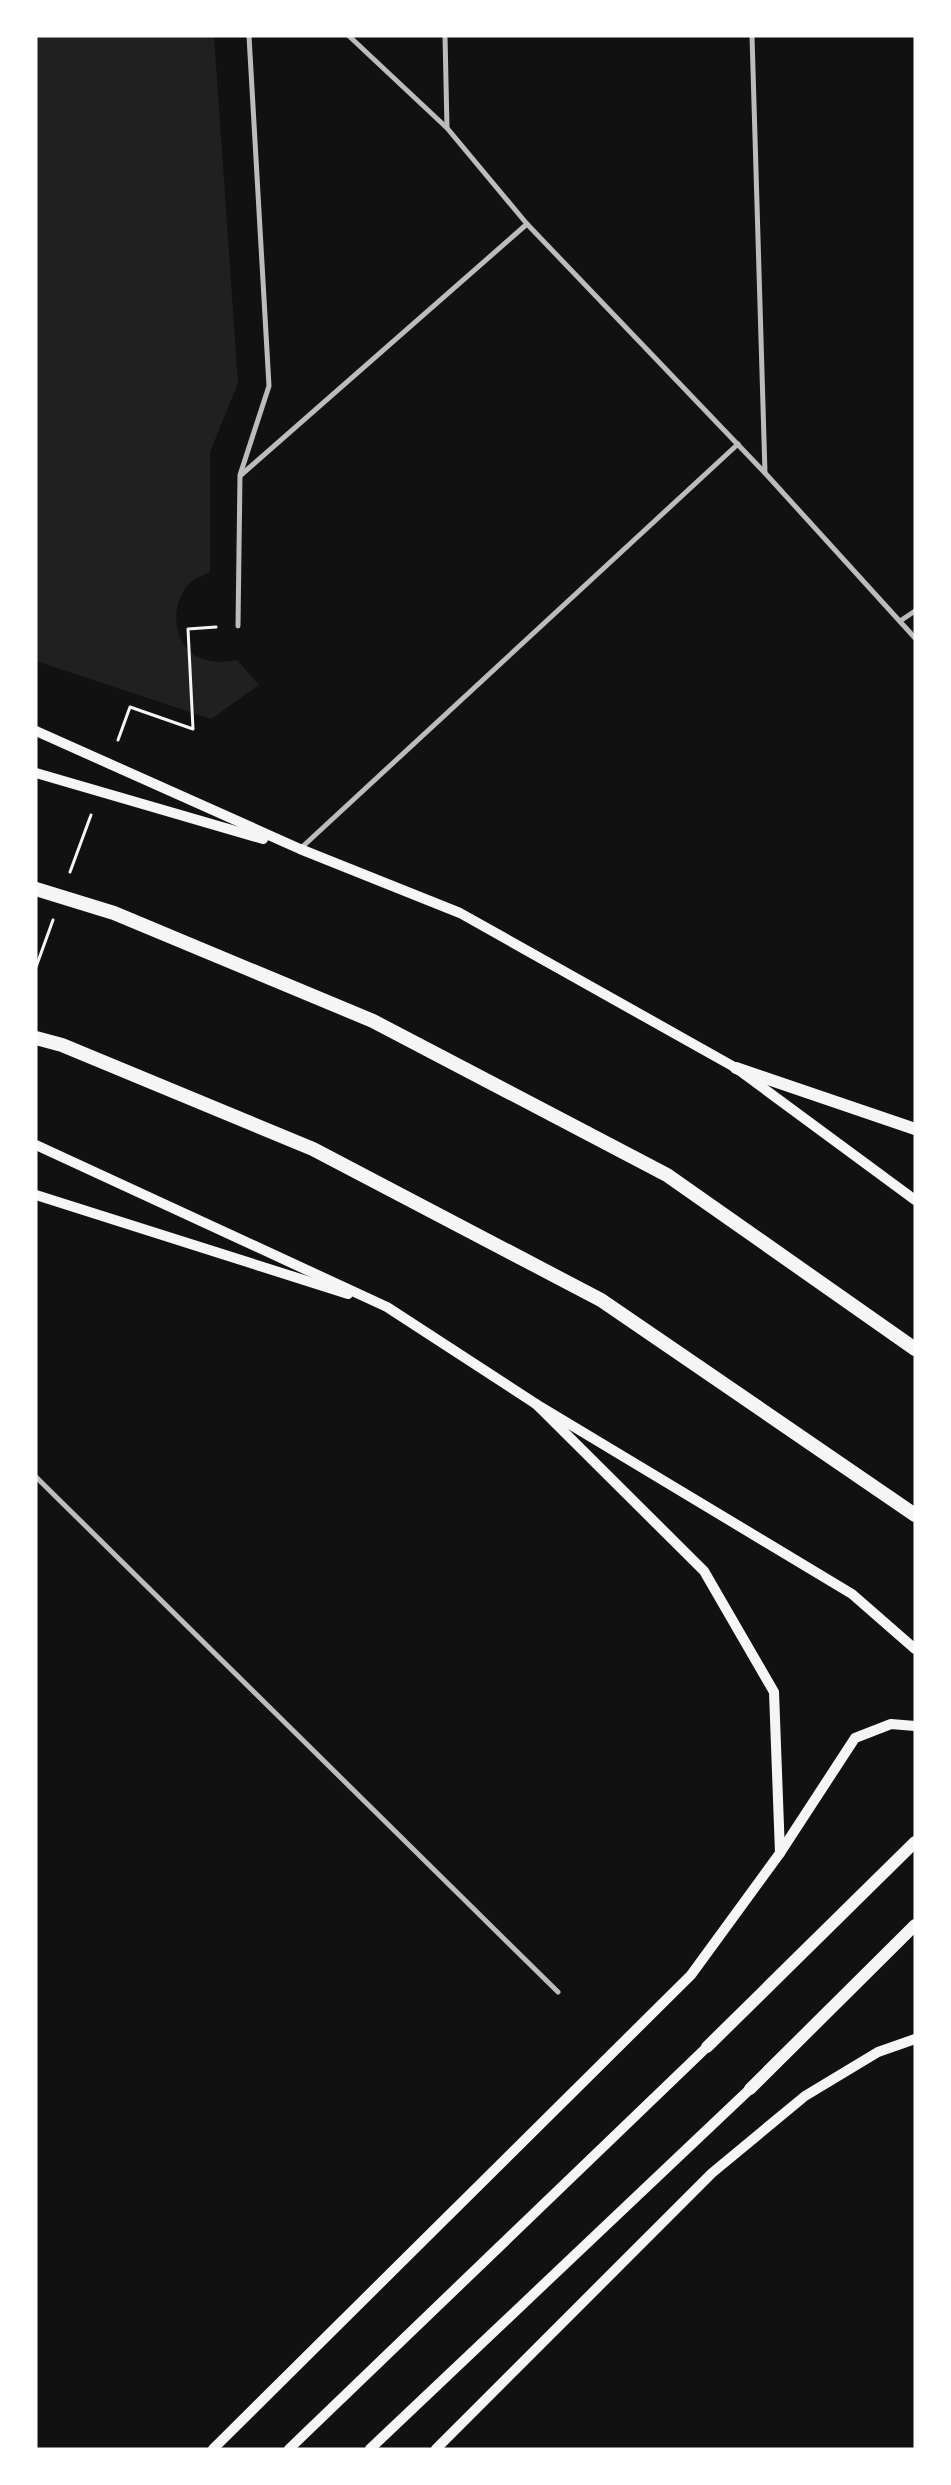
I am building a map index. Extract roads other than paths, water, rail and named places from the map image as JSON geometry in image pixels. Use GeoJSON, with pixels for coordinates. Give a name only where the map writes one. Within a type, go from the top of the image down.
{"type":"FeatureCollection","features":[{"type":"Feature","properties":{"kind":"highway"},"geometry":{"type":"LineString","coordinates":[[36,889],[114,913],[373,1021],[667,1175],[915,1349]]}},
{"type":"Feature","properties":{"kind":"highway"},"geometry":{"type":"LineString","coordinates":[[36,1038],[62,1045],[313,1149],[601,1300],[914,1515]]}},
{"type":"Feature","properties":{"kind":"main road"},"geometry":{"type":"LineString","coordinates":[[36,731],[300,849],[460,914],[736,1068],[915,1200]]}},
{"type":"Feature","properties":{"kind":"main road"},"geometry":{"type":"LineString","coordinates":[[36,773],[300,849]]}},
{"type":"Feature","properties":{"kind":"main road"},"geometry":{"type":"LineString","coordinates":[[736,1068],[915,1129]]}},
{"type":"Feature","properties":{"kind":"main road"},"geometry":{"type":"LineString","coordinates":[[36,1145],[387,1307],[536,1404],[852,1594],[915,1649]]}},
{"type":"Feature","properties":{"kind":"main road"},"geometry":{"type":"LineString","coordinates":[[36,1195],[387,1307]]}},
{"type":"Feature","properties":{"kind":"main road"},"geometry":{"type":"LineString","coordinates":[[536,1404],[704,1572],[774,1692],[780,1853]]}},
{"type":"Feature","properties":{"kind":"main road"},"geometry":{"type":"LineString","coordinates":[[213,2449],[691,1975],[780,1853],[855,1738],[891,1724],[915,1726]]}},
{"type":"Feature","properties":{"kind":"main road"},"geometry":{"type":"LineString","coordinates":[[288,2449],[707,2047],[915,1842]]}},
{"type":"Feature","properties":{"kind":"main road"},"geometry":{"type":"LineString","coordinates":[[370,2449],[750,2089],[915,1925]]}},
{"type":"Feature","properties":{"kind":"main road"},"geometry":{"type":"LineString","coordinates":[[436,2449],[712,2173],[805,2096],[878,2052],[915,2038]]}},
{"type":"Feature","properties":{"kind":"street"},"geometry":{"type":"LineString","coordinates":[[238,626],[240,475],[269,386],[249,36]]}},
{"type":"Feature","properties":{"kind":"street"},"geometry":{"type":"LineString","coordinates":[[349,36],[447,128],[527,224],[738,444],[915,638]]}},
{"type":"Feature","properties":{"kind":"street"},"geometry":{"type":"LineString","coordinates":[[445,36],[447,128]]}},
{"type":"Feature","properties":{"kind":"street"},"geometry":{"type":"LineString","coordinates":[[752,36],[765,473]]}},
{"type":"Feature","properties":{"kind":"street"},"geometry":{"type":"LineString","coordinates":[[240,475],[527,224]]}},
{"type":"Feature","properties":{"kind":"street"},"geometry":{"type":"LineString","coordinates":[[300,849],[738,444]]}},
{"type":"Feature","properties":{"kind":"street"},"geometry":{"type":"LineString","coordinates":[[900,621],[915,611]]}},
{"type":"Feature","properties":{"kind":"street"},"geometry":{"type":"LineString","coordinates":[[36,1477],[558,1992]]}}]}
